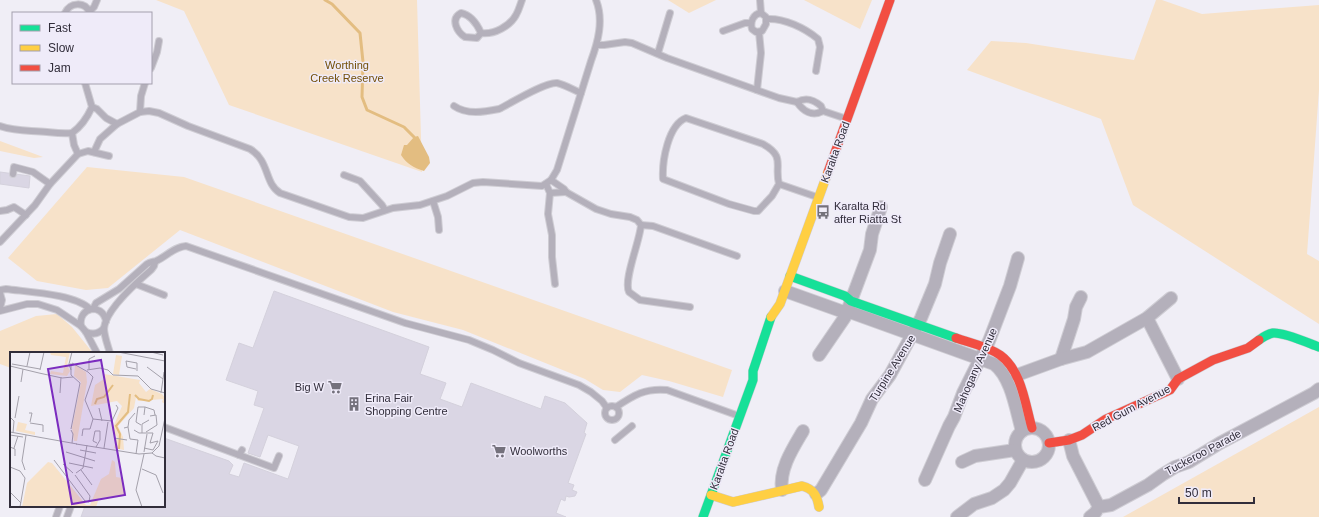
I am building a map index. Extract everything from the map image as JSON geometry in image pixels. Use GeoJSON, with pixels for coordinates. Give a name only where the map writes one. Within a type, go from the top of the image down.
{"type":"FeatureCollection","features":[{"type":"Feature","properties":{"kind":"street","name":"Karalta Road"},"geometry":{"type":"LineString","coordinates":[[703,517],[753,380],[753,371],[771,316],[780,304],[785,291],[890,0]]}},
{"type":"Feature","properties":{"kind":"street"},"geometry":{"type":"LineString","coordinates":[[819,356],[845,317],[870,250],[872,234],[881,207]]}},
{"type":"Feature","properties":{"kind":"street","name":"Turpine Avenue"},"geometry":{"type":"LineString","coordinates":[[816,494],[821,490],[861,423],[872,399],[890,374],[915,330],[929,301],[950,234]]}},
{"type":"Feature","properties":{"kind":"street","name":"Mahogany Avenue"},"geometry":{"type":"LineString","coordinates":[[925,480],[954,417],[963,393],[983,354],[1010,286],[1018,258]]}},
{"type":"Feature","properties":{"kind":"street"},"geometry":{"type":"LineString","coordinates":[[790,276],[845,296],[849,306],[983,354],[1001,355],[1009,362],[1017,375],[1027,430]]}},
{"type":"Feature","properties":{"kind":"street"},"geometry":{"type":"LineString","coordinates":[[785,291],[841,311],[849,306]]}},
{"type":"Feature","properties":{"kind":"street"},"geometry":{"type":"LineString","coordinates":[[1061,359],[1074,319],[1076,307],[1081,297]]}},
{"type":"Feature","properties":{"kind":"street"},"geometry":{"type":"LineString","coordinates":[[1017,375],[1061,359],[1087,352],[1146,318],[1172,298]]}},
{"type":"Feature","properties":{"kind":"street"},"geometry":{"type":"LineString","coordinates":[[1146,318],[1178,379]]}},
{"type":"Feature","properties":{"kind":"street","name":"Red Gum Avenue"},"geometry":{"type":"LineString","coordinates":[[1049,443],[1069,440],[1082,435],[1106,419],[1170,390],[1178,379],[1213,360],[1248,348],[1265,336],[1273,333],[1282,334],[1319,347]]}},
{"type":"Feature","properties":{"kind":"street"},"geometry":{"type":"LineString","coordinates":[[983,354],[1000,369],[1007,381],[1027,430]]}},
{"type":"Feature","properties":{"kind":"street","name":"Tuckeroo Parade"},"geometry":{"type":"LineString","coordinates":[[1099,507],[1111,505],[1148,485],[1162,475],[1189,462],[1220,443],[1314,393],[1319,388]]}},
{"type":"Feature","properties":{"kind":"street"},"geometry":{"type":"LineString","coordinates":[[1037,429],[1043,433],[1049,443],[1048,451],[1045,457],[1032,463],[1023,460],[1018,456],[1016,450],[1016,439],[1027,430],[1037,429]]}},
{"type":"Feature","properties":{"kind":"street"},"geometry":{"type":"LineString","coordinates":[[782,490],[784,471],[792,450],[803,431]]}},
{"type":"Feature","properties":{"kind":"street"},"geometry":{"type":"LineString","coordinates":[[1069,440],[1073,456],[1099,507],[1090,517]]}},
{"type":"Feature","properties":{"kind":"street"},"geometry":{"type":"LineString","coordinates":[[962,462],[975,456],[1016,450]]}},
{"type":"Feature","properties":{"kind":"street"},"geometry":{"type":"LineString","coordinates":[[957,517],[974,504],[992,498],[1004,490],[1010,483],[1023,460]]}},
{"type":"Feature","properties":{"kind":"street"},"geometry":{"type":"LineString","coordinates":[[711,495],[733,502],[802,486],[812,490],[816,494],[819,507]]}},
{"type":"Feature","properties":{"kind":"lane"},"geometry":{"type":"LineString","coordinates":[[66,12],[75,4],[80,4],[86,7],[90,12],[97,0]]}},
{"type":"Feature","properties":{"kind":"lane"},"geometry":{"type":"LineString","coordinates":[[481,33],[493,33],[508,24],[516,16],[522,0]]}},
{"type":"Feature","properties":{"kind":"lane"},"geometry":{"type":"LineString","coordinates":[[94,152],[100,138],[117,124],[140,112],[149,111],[257,153],[263,161],[271,184],[280,193],[358,219],[385,210],[420,205],[433,201],[473,183],[546,184],[552,180],[557,170],[597,45],[600,29],[600,15],[596,0]]}},
{"type":"Feature","properties":{"kind":"lane"},"geometry":{"type":"LineString","coordinates":[[760,0],[761,13],[767,18],[776,19],[790,24],[818,39],[820,47],[816,71]]}},
{"type":"Feature","properties":{"kind":"lane"},"geometry":{"type":"LineString","coordinates":[[461,13],[467,15],[474,21],[481,33],[477,38],[465,37],[461,34],[456,25],[456,17],[461,13]]}},
{"type":"Feature","properties":{"kind":"lane"},"geometry":{"type":"LineString","coordinates":[[658,53],[670,13]]}},
{"type":"Feature","properties":{"kind":"lane"},"geometry":{"type":"LineString","coordinates":[[759,32],[752,29],[751,23],[755,15],[761,13]]}},
{"type":"Feature","properties":{"kind":"lane"},"geometry":{"type":"LineString","coordinates":[[759,32],[765,26],[767,18]]}},
{"type":"Feature","properties":{"kind":"lane"},"geometry":{"type":"LineString","coordinates":[[723,31],[745,23],[751,23]]}},
{"type":"Feature","properties":{"kind":"lane"},"geometry":{"type":"LineString","coordinates":[[757,90],[761,53],[759,32]]}},
{"type":"Feature","properties":{"kind":"lane"},"geometry":{"type":"LineString","coordinates":[[152,65],[159,41]]}},
{"type":"Feature","properties":{"kind":"lane"},"geometry":{"type":"LineString","coordinates":[[597,45],[625,42],[639,45],[787,101],[797,102],[803,99],[811,99],[821,106],[823,111]]}},
{"type":"Feature","properties":{"kind":"lane"},"geometry":{"type":"LineString","coordinates":[[454,106],[459,110],[466,112],[499,109],[541,87],[552,83],[565,86],[581,93]]}},
{"type":"Feature","properties":{"kind":"lane"},"geometry":{"type":"LineString","coordinates":[[0,126],[22,131],[58,134],[72,133],[79,129],[83,124],[92,107],[85,84]]}},
{"type":"Feature","properties":{"kind":"lane"},"geometry":{"type":"LineString","coordinates":[[140,112],[141,96],[145,84]]}},
{"type":"Feature","properties":{"kind":"lane"},"geometry":{"type":"LineString","coordinates":[[797,102],[800,108],[807,112],[813,114],[823,111],[847,119]]}},
{"type":"Feature","properties":{"kind":"lane"},"geometry":{"type":"LineString","coordinates":[[92,107],[97,109],[106,118],[117,124]]}},
{"type":"Feature","properties":{"kind":"lane"},"geometry":{"type":"LineString","coordinates":[[686,118],[768,147],[779,160],[776,174],[779,184],[764,206],[758,211],[754,212],[666,181],[663,178],[664,157],[673,129],[681,120],[686,118]]}},
{"type":"Feature","properties":{"kind":"lane"},"geometry":{"type":"LineString","coordinates":[[72,133],[74,145],[78,154]]}},
{"type":"Feature","properties":{"kind":"lane"},"geometry":{"type":"LineString","coordinates":[[1,239],[26,215],[50,184],[78,154],[88,151],[109,156]]}},
{"type":"Feature","properties":{"kind":"lane"},"geometry":{"type":"LineString","coordinates":[[13,174],[14,167],[33,172],[50,184]]}},
{"type":"Feature","properties":{"kind":"lane"},"geometry":{"type":"LineString","coordinates":[[344,175],[360,181],[385,210]]}},
{"type":"Feature","properties":{"kind":"lane"},"geometry":{"type":"LineString","coordinates":[[552,180],[566,192],[596,209],[611,214],[630,217],[637,220],[641,225],[639,242],[627,284],[629,292],[640,300],[690,307]]}},
{"type":"Feature","properties":{"kind":"lane"},"geometry":{"type":"LineString","coordinates":[[546,184],[550,193],[548,214],[552,236],[552,257],[555,284]]}},
{"type":"Feature","properties":{"kind":"lane"},"geometry":{"type":"LineString","coordinates":[[779,184],[819,198]]}},
{"type":"Feature","properties":{"kind":"lane"},"geometry":{"type":"LineString","coordinates":[[550,193],[566,192]]}},
{"type":"Feature","properties":{"kind":"lane"},"geometry":{"type":"LineString","coordinates":[[433,201],[438,216],[439,230]]}},
{"type":"Feature","properties":{"kind":"lane"},"geometry":{"type":"LineString","coordinates":[[0,211],[8,210],[14,207],[26,215]]}},
{"type":"Feature","properties":{"kind":"lane"},"geometry":{"type":"LineString","coordinates":[[641,225],[653,226],[737,256]]}},
{"type":"Feature","properties":{"kind":"lane"},"geometry":{"type":"LineString","coordinates":[[81,326],[81,318],[83,314],[92,309],[96,303],[119,289],[147,264],[155,262],[176,248],[186,246],[405,323],[440,331],[469,340],[519,363],[579,385],[602,401],[606,408],[606,417],[612,420],[619,416],[620,411],[613,405],[606,408]]}},
{"type":"Feature","properties":{"kind":"lane"},"geometry":{"type":"LineString","coordinates":[[110,352],[104,328],[106,321],[118,302],[151,270],[155,262]]}},
{"type":"Feature","properties":{"kind":"lane"},"geometry":{"type":"LineString","coordinates":[[136,284],[164,295]]}},
{"type":"Feature","properties":{"kind":"lane"},"geometry":{"type":"LineString","coordinates":[[96,352],[86,332],[81,326],[57,310],[38,304],[26,304],[0,309],[2,300],[0,291],[6,289],[49,294],[82,303],[92,309],[100,311],[106,321]]}},
{"type":"Feature","properties":{"kind":"lane"},"geometry":{"type":"LineString","coordinates":[[86,332],[94,334],[98,333],[104,328]]}},
{"type":"Feature","properties":{"kind":"lane"},"geometry":{"type":"LineString","coordinates":[[616,408],[645,391],[655,389],[667,390],[739,416]]}},
{"type":"Feature","properties":{"kind":"lane"},"geometry":{"type":"LineString","coordinates":[[615,440],[632,426]]}},
{"type":"Feature","properties":{"kind":"lane"},"geometry":{"type":"LineString","coordinates":[[165,427],[240,452],[274,468],[279,456]]}},
{"type":"Feature","properties":{"kind":"lane"},"geometry":{"type":"LineString","coordinates":[[56,517],[60,507]]}},
{"type":"Feature","properties":{"kind":"lane"},"geometry":{"type":"LineString","coordinates":[[67,517],[71,507]]}},
{"type":"Feature","properties":{"kind":"green space","name":"Worthing Creek Reserve"},"geometry":{"type":"Polygon","coordinates":[[[156,0],[417,0],[422,172],[229,105],[184,11],[156,0]]]}},
{"type":"Feature","properties":{"kind":"green space"},"geometry":{"type":"Polygon","coordinates":[[[668,0],[716,0],[689,13],[668,0]]]}},
{"type":"Feature","properties":{"kind":"green space"},"geometry":{"type":"Polygon","coordinates":[[[804,0],[872,0],[860,29],[804,0]]]}},
{"type":"Feature","properties":{"kind":"green space"},"geometry":{"type":"Polygon","coordinates":[[[1156,0],[1162,0],[1202,14],[1319,5],[1319,90],[1307,254],[1319,261],[1319,324],[1133,205],[1101,119],[967,70],[991,41],[1026,43],[1134,60],[1156,0]]]}},
{"type":"Feature","properties":{"kind":"green space"},"geometry":{"type":"Polygon","coordinates":[[[0,141],[43,157],[34,158],[0,151],[0,141]]]}},
{"type":"Feature","properties":{"kind":"green space"},"geometry":{"type":"Polygon","coordinates":[[[87,167],[184,177],[732,370],[723,397],[669,381],[642,375],[620,392],[603,390],[585,379],[463,330],[393,312],[180,230],[108,288],[86,290],[37,281],[8,258],[87,167]]]}},
{"type":"Feature","properties":{"kind":"green space"},"geometry":{"type":"Polygon","coordinates":[[[57,314],[72,327],[92,352],[10,352],[10,368],[0,364],[0,331],[36,316],[57,314]]]}},
{"type":"Feature","properties":{"kind":"green space"},"geometry":{"type":"Polygon","coordinates":[[[1319,407],[1319,517],[1123,517],[1319,407]]]}},
{"type":"Feature","properties":{"kind":"shaded area"},"geometry":{"type":"Polygon","coordinates":[[[418,136],[429,157],[430,163],[424,171],[411,165],[401,155],[404,145],[407,145],[414,137],[418,136]]]}},
{"type":"Feature","properties":{"kind":"building"},"geometry":{"type":"Polygon","coordinates":[[[0,172],[30,176],[29,188],[0,184],[0,172]]]}},
{"type":"Feature","properties":{"kind":"building","name":"Erina Fair Shopping Centre"},"geometry":{"type":"Polygon","coordinates":[[[274,291],[429,347],[420,374],[446,383],[440,399],[462,407],[471,383],[541,409],[545,396],[565,403],[587,423],[584,433],[586,434],[568,483],[574,485],[572,490],[577,492],[575,496],[566,496],[565,501],[561,499],[556,513],[566,517],[81,517],[85,507],[165,507],[165,438],[229,461],[233,465],[229,474],[239,477],[244,463],[288,479],[299,446],[268,435],[260,457],[248,453],[264,408],[254,405],[258,391],[226,380],[239,343],[253,348],[274,291]]]}},
{"type":"Feature","properties":{"kind":"waterway"},"geometry":{"type":"LineString","coordinates":[[325,0],[332,4],[360,33],[363,62],[362,97],[367,110],[404,127],[414,137]]}},
{"type":"Feature","properties":{"kind":"traffic: fast"},"geometry":{"type":"LineString","coordinates":[[790,276],[845,296],[851,301],[956,338]]}},
{"type":"Feature","properties":{"kind":"traffic: fast"},"geometry":{"type":"LineString","coordinates":[[703,517],[753,380],[753,371],[771,317]]}},
{"type":"Feature","properties":{"kind":"traffic: fast"},"geometry":{"type":"LineString","coordinates":[[1259,340],[1269,334],[1278,333],[1319,347]]}},
{"type":"Feature","properties":{"kind":"traffic: slow"},"geometry":{"type":"LineString","coordinates":[[771,317],[780,304],[828,172]]}},
{"type":"Feature","properties":{"kind":"traffic: slow"},"geometry":{"type":"LineString","coordinates":[[711,495],[733,502],[802,486],[812,491],[819,507]]}},
{"type":"Feature","properties":{"kind":"traffic: jam"},"geometry":{"type":"LineString","coordinates":[[828,172],[890,0]]}},
{"type":"Feature","properties":{"kind":"traffic: jam"},"geometry":{"type":"LineString","coordinates":[[956,338],[990,349],[1000,355],[1007,362],[1022,388],[1032,428]]}},
{"type":"Feature","properties":{"kind":"traffic: jam"},"geometry":{"type":"LineString","coordinates":[[1049,443],[1069,440],[1082,435],[1106,419],[1170,390],[1178,379],[1213,360],[1248,348],[1259,340]]}},
{"type":"Feature","properties":{"kind":"place","name":"Karalta Rd after Riatta St"},"geometry":{"type":"Point","coordinates":[823,212]}},
{"type":"Feature","properties":{"kind":"place","name":"Big W"},"geometry":{"type":"Point","coordinates":[335,387]}},
{"type":"Feature","properties":{"kind":"place","name":"Erina Fair Shopping Centre"},"geometry":{"type":"Point","coordinates":[354,404]}},
{"type":"Feature","properties":{"kind":"place","name":"Woolworths"},"geometry":{"type":"Point","coordinates":[499,451]}}]}
